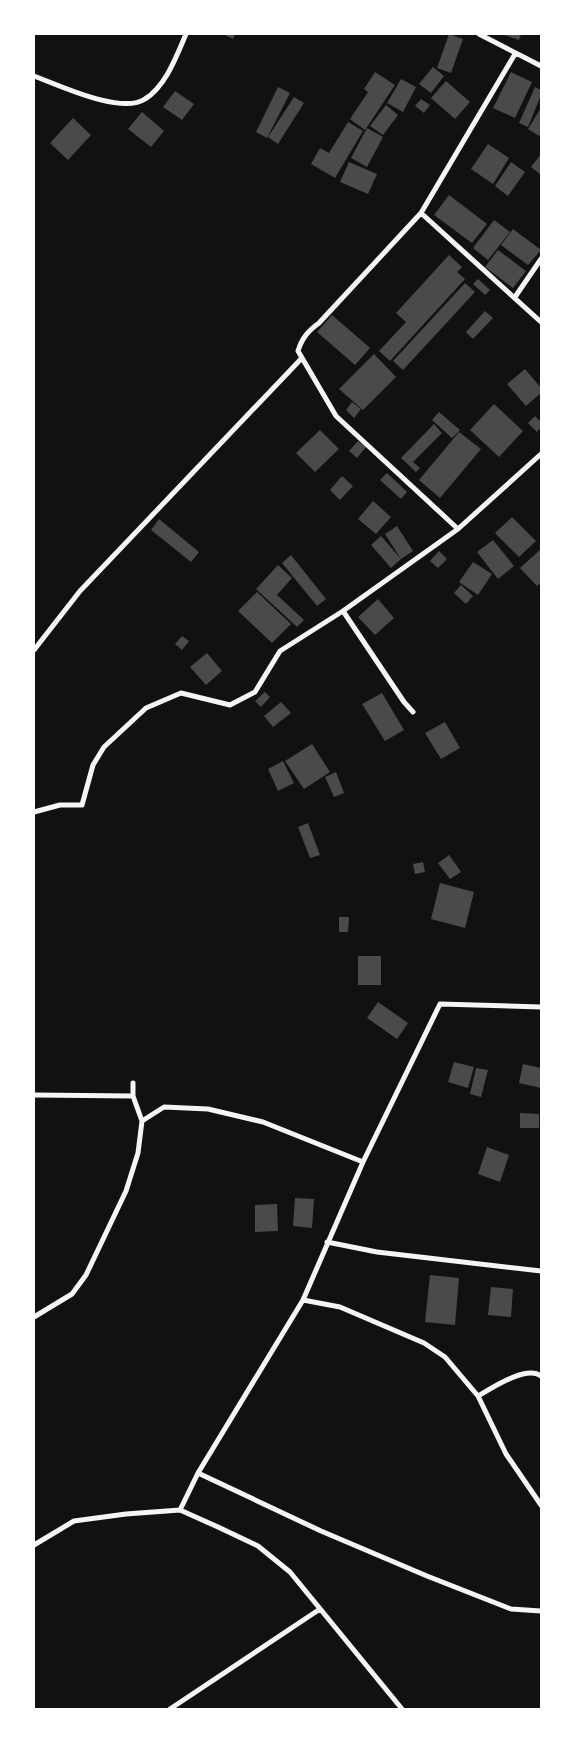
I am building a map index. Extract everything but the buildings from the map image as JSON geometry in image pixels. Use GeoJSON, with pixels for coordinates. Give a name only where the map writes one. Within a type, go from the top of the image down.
{"type":"FeatureCollection","features":[{"type":"Feature","properties":{"kind":"street"},"geometry":{"type":"LineString","coordinates":[[34,76],[105,101],[132,104],[145,99],[157,87],[172,64],[186,34]]}},
{"type":"Feature","properties":{"kind":"street"},"geometry":{"type":"LineString","coordinates":[[479,34],[541,66]]}},
{"type":"Feature","properties":{"kind":"street"},"geometry":{"type":"LineString","coordinates":[[458,529],[336,416],[298,351],[300,342],[307,331],[319,323],[422,213],[515,54]]}},
{"type":"Feature","properties":{"kind":"street"},"geometry":{"type":"LineString","coordinates":[[422,213],[541,322]]}},
{"type":"Feature","properties":{"kind":"street"},"geometry":{"type":"LineString","coordinates":[[515,297],[541,258]]}},
{"type":"Feature","properties":{"kind":"street"},"geometry":{"type":"LineString","coordinates":[[34,650],[80,591],[301,358]]}},
{"type":"Feature","properties":{"kind":"street"},"geometry":{"type":"LineString","coordinates":[[34,812],[60,805],[82,805],[92,766],[104,747],[146,708],[181,693],[230,705],[255,692],[280,651],[343,611],[458,529],[541,454]]}},
{"type":"Feature","properties":{"kind":"street"},"geometry":{"type":"LineString","coordinates":[[343,611],[404,702],[413,712]]}},
{"type":"Feature","properties":{"kind":"street"},"geometry":{"type":"LineString","coordinates":[[180,1510],[198,1473],[303,1300],[362,1162],[440,1004],[541,1007]]}},
{"type":"Feature","properties":{"kind":"street"},"geometry":{"type":"LineString","coordinates":[[34,1317],[72,1294],[86,1275],[126,1191],[138,1153],[142,1121],[133,1096],[133,1083]]}},
{"type":"Feature","properties":{"kind":"street"},"geometry":{"type":"LineString","coordinates":[[34,1095],[133,1096]]}},
{"type":"Feature","properties":{"kind":"street"},"geometry":{"type":"LineString","coordinates":[[142,1121],[164,1107],[208,1109],[263,1122],[362,1162]]}},
{"type":"Feature","properties":{"kind":"street"},"geometry":{"type":"LineString","coordinates":[[327,1242],[377,1252],[541,1271]]}},
{"type":"Feature","properties":{"kind":"street"},"geometry":{"type":"LineString","coordinates":[[303,1300],[340,1308],[424,1343],[446,1357],[478,1396],[506,1454],[541,1505]]}},
{"type":"Feature","properties":{"kind":"street"},"geometry":{"type":"LineString","coordinates":[[478,1396],[522,1374],[538,1374],[541,1376]]}},
{"type":"Feature","properties":{"kind":"street"},"geometry":{"type":"LineString","coordinates":[[198,1473],[322,1531],[452,1586],[510,1609],[541,1611]]}},
{"type":"Feature","properties":{"kind":"street"},"geometry":{"type":"LineString","coordinates":[[34,1545],[74,1521],[126,1514],[180,1510],[258,1546],[290,1572],[402,1709]]}},
{"type":"Feature","properties":{"kind":"street"},"geometry":{"type":"LineString","coordinates":[[170,1709],[320,1609]]}}]}
